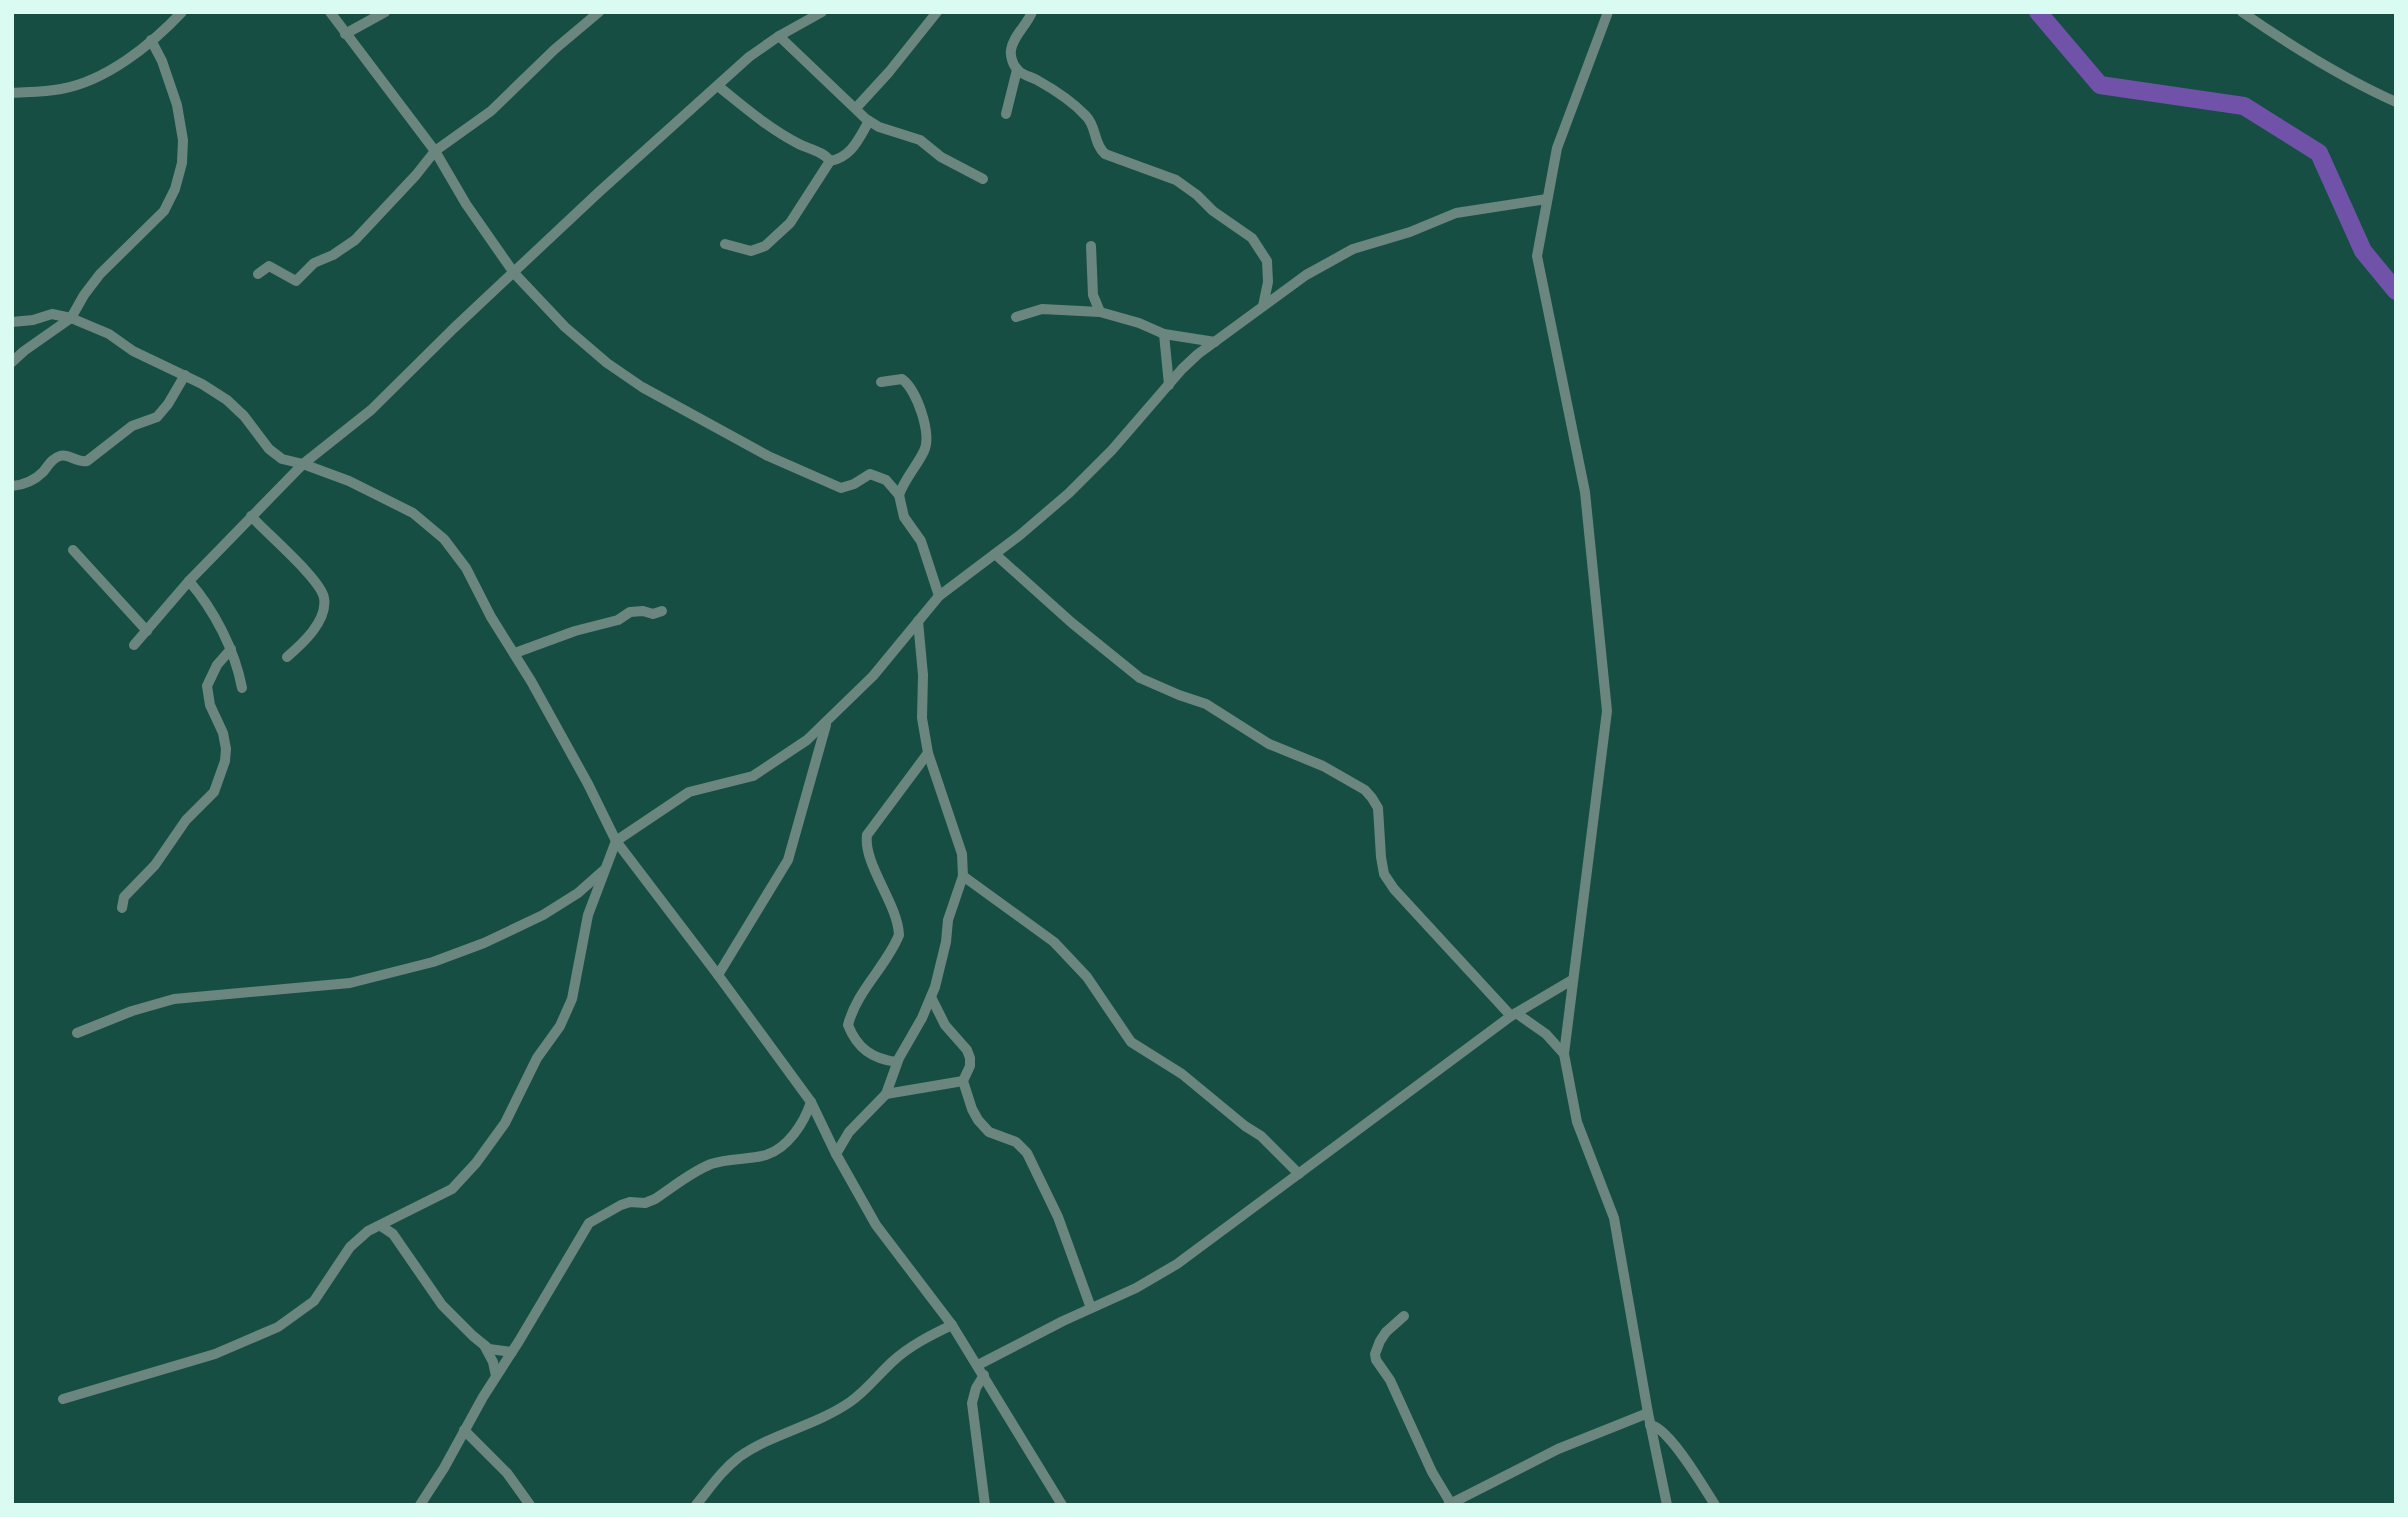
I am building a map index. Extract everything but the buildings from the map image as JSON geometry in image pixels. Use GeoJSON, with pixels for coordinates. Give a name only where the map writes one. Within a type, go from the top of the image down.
{"type":"FeatureCollection","features":[{"type":"Feature","properties":{"kind":"street"},"geometry":{"type":"LineString","coordinates":[[12,93],[62,89],[115,69],[182,12]]}},
{"type":"Feature","properties":{"kind":"street"},"geometry":{"type":"LineString","coordinates":[[330,12],[435,151],[466,204],[514,273],[583,344],[642,387],[768,456],[835,487],[846,488],[870,474],[886,480],[899,495],[904,517],[921,541],[939,596]]}},
{"type":"Feature","properties":{"kind":"street"},"geometry":{"type":"LineString","coordinates":[[345,34],[385,12]]}},
{"type":"Feature","properties":{"kind":"street"},"geometry":{"type":"LineString","coordinates":[[258,274],[269,266],[291,280],[299,280],[314,263],[333,255],[355,240],[435,151],[491,111],[555,49],[599,12]]}},
{"type":"Feature","properties":{"kind":"street"},"geometry":{"type":"LineString","coordinates":[[856,108],[937,12]]}},
{"type":"Feature","properties":{"kind":"street"},"geometry":{"type":"LineString","coordinates":[[1608,12],[1557,148],[1537,256],[1585,492],[1607,711],[1564,1054],[1577,1122],[1614,1218],[1650,1425],[1667,1505]]}},
{"type":"Feature","properties":{"kind":"street"},"geometry":{"type":"LineString","coordinates":[[2242,12],[2291,46],[2369,90],[2396,102]]}},
{"type":"Feature","properties":{"kind":"street"},"geometry":{"type":"LineString","coordinates":[[134,645],[188,581],[303,464],[371,411],[454,328],[599,192],[749,57],[819,13]]}},
{"type":"Feature","properties":{"kind":"street"},"geometry":{"type":"LineString","coordinates":[[1027,15],[1011,49],[1011,58],[1017,70],[1067,100],[1087,117],[1095,127],[1100,149],[1105,154],[1176,180],[1213,211],[1252,237],[1266,261],[1268,282],[1263,306]]}},
{"type":"Feature","properties":{"kind":"street"},"geometry":{"type":"LineString","coordinates":[[779,36],[869,121],[879,127],[920,140],[942,158],[983,179]]}},
{"type":"Feature","properties":{"kind":"street"},"geometry":{"type":"LineString","coordinates":[[12,362],[71,318],[100,274],[164,211],[176,189],[183,140],[177,105],[162,61],[151,40]]}},
{"type":"Feature","properties":{"kind":"street"},"geometry":{"type":"LineString","coordinates":[[1006,114],[1017,70]]}},
{"type":"Feature","properties":{"kind":"street"},"geometry":{"type":"LineString","coordinates":[[718,86],[763,122],[798,144],[824,155],[830,161]]}},
{"type":"Feature","properties":{"kind":"street"},"geometry":{"type":"LineString","coordinates":[[725,244],[751,251],[765,247],[790,223],[830,161],[850,152],[869,121]]}},
{"type":"Feature","properties":{"kind":"street"},"geometry":{"type":"LineString","coordinates":[[63,1399],[215,1354],[278,1327],[314,1301],[350,1247],[368,1231],[452,1189],[505,1123],[537,1058],[559,1026],[572,999],[588,915],[616,841],[689,792],[753,776],[807,740],[873,676],[939,596],[1069,494],[1112,450],[1182,369],[1215,342],[1306,275],[1353,249],[1410,232],[1456,214],[1547,200]]}},
{"type":"Feature","properties":{"kind":"street"},"geometry":{"type":"LineString","coordinates":[[1091,246],[1093,295],[1100,312]]}},
{"type":"Feature","properties":{"kind":"street"},"geometry":{"type":"LineString","coordinates":[[1016,317],[1042,309],[1100,312],[1139,323],[1164,334],[1215,342]]}},
{"type":"Feature","properties":{"kind":"street"},"geometry":{"type":"LineString","coordinates":[[12,322],[33,320],[52,314],[71,318],[109,334],[132,351],[202,384],[236,408],[282,459],[349,481],[413,513],[431,526],[466,568],[491,617],[515,653],[575,761],[616,841],[811,1102],[836,1154],[876,1225],[952,1325],[1062,1505]]}},
{"type":"Feature","properties":{"kind":"street"},"geometry":{"type":"LineString","coordinates":[[1164,334],[1168,386]]}},
{"type":"Feature","properties":{"kind":"street"},"geometry":{"type":"LineString","coordinates":[[12,486],[35,478],[58,456],[87,461],[132,426],[157,417],[185,376]]}},
{"type":"Feature","properties":{"kind":"street"},"geometry":{"type":"LineString","coordinates":[[881,383],[902,379],[909,385],[920,408],[926,433],[926,449],[899,495]]}},
{"type":"Feature","properties":{"kind":"street"},"geometry":{"type":"LineString","coordinates":[[251,516],[297,562],[324,596],[319,622],[300,646],[287,657]]}},
{"type":"Feature","properties":{"kind":"street"},"geometry":{"type":"LineString","coordinates":[[72,550],[147,631]]}},
{"type":"Feature","properties":{"kind":"street"},"geometry":{"type":"LineString","coordinates":[[995,554],[1072,623],[1140,678],[1206,704],[1269,744],[1323,766],[1365,790],[1378,808],[1384,874],[1394,889],[1513,1015],[1546,1034],[1564,1054]]}},
{"type":"Feature","properties":{"kind":"street"},"geometry":{"type":"LineString","coordinates":[[188,581],[231,649],[242,688]]}},
{"type":"Feature","properties":{"kind":"street"},"geometry":{"type":"LineString","coordinates":[[515,653],[575,631],[618,620],[630,612],[643,611],[653,614],[662,611]]}},
{"type":"Feature","properties":{"kind":"street"},"geometry":{"type":"LineString","coordinates":[[836,1154],[849,1132],[886,1094],[897,1062],[931,997],[946,942],[948,920],[963,876],[962,854],[928,753],[922,718],[923,665],[918,621]]}},
{"type":"Feature","properties":{"kind":"street"},"geometry":{"type":"LineString","coordinates":[[122,908],[124,897],[155,865],[179,828],[207,801],[219,781],[226,749],[223,733],[210,705],[207,686],[217,665],[231,649]]}},
{"type":"Feature","properties":{"kind":"street"},"geometry":{"type":"LineString","coordinates":[[718,975],[788,860],[827,722]]}},
{"type":"Feature","properties":{"kind":"street"},"geometry":{"type":"LineString","coordinates":[[897,1062],[871,1055],[860,1046],[848,1025],[866,984],[899,935],[879,876],[869,857],[867,835],[928,753]]}},
{"type":"Feature","properties":{"kind":"street"},"geometry":{"type":"LineString","coordinates":[[77,1033],[132,1011],[174,999],[350,983],[433,962],[484,943],[552,910],[578,893],[605,869]]}},
{"type":"Feature","properties":{"kind":"street"},"geometry":{"type":"LineString","coordinates":[[963,876],[1054,942],[1075,963],[1104,1000],[1131,1042],[1182,1074],[1261,1136],[1299,1174]]}},
{"type":"Feature","properties":{"kind":"street"},"geometry":{"type":"LineString","coordinates":[[985,1505],[972,1403],[981,1370],[1091,1308],[1136,1288],[1177,1264],[1513,1015],[1572,980]]}},
{"type":"Feature","properties":{"kind":"street"},"geometry":{"type":"LineString","coordinates":[[931,997],[945,1025],[967,1050],[970,1058],[970,1066],[963,1081],[972,1109],[989,1132],[1016,1142],[1027,1153],[1058,1217],[1091,1308]]}},
{"type":"Feature","properties":{"kind":"street"},"geometry":{"type":"LineString","coordinates":[[886,1094],[963,1081]]}},
{"type":"Feature","properties":{"kind":"street"},"geometry":{"type":"LineString","coordinates":[[420,1505],[589,1223],[621,1205],[630,1202],[645,1203],[655,1199],[707,1166],[775,1151],[806,1118],[811,1102]]}},
{"type":"Feature","properties":{"kind":"street"},"geometry":{"type":"LineString","coordinates":[[825,1133],[849,1132]]}},
{"type":"Feature","properties":{"kind":"street"},"geometry":{"type":"LineString","coordinates":[[393,1234],[394,1219]]}},
{"type":"Feature","properties":{"kind":"street"},"geometry":{"type":"LineString","coordinates":[[381,1226],[393,1234],[442,1305],[484,1345],[495,1351],[512,1352]]}},
{"type":"Feature","properties":{"kind":"street"},"geometry":{"type":"LineString","coordinates":[[1404,1316],[1380,1341],[1375,1354],[1376,1360],[1390,1380],[1449,1503],[1558,1449],[1648,1413]]}},
{"type":"Feature","properties":{"kind":"street"},"geometry":{"type":"LineString","coordinates":[[700,1503],[719,1475],[739,1458],[755,1448],[808,1426],[850,1402],[893,1361],[918,1343],[952,1325]]}},
{"type":"Feature","properties":{"kind":"street"},"geometry":{"type":"LineString","coordinates":[[484,1345],[493,1362],[496,1376]]}},
{"type":"Feature","properties":{"kind":"street"},"geometry":{"type":"LineString","coordinates":[[1650,1425],[1663,1432],[1715,1505]]}},
{"type":"Feature","properties":{"kind":"street"},"geometry":{"type":"LineString","coordinates":[[464,1430],[507,1473],[530,1505]]}},
{"type":"Feature","properties":{"kind":"waterway"},"geometry":{"type":"LineString","coordinates":[[2038,12],[2100,85],[2244,106],[2319,153],[2363,251],[2396,291]]}}]}
